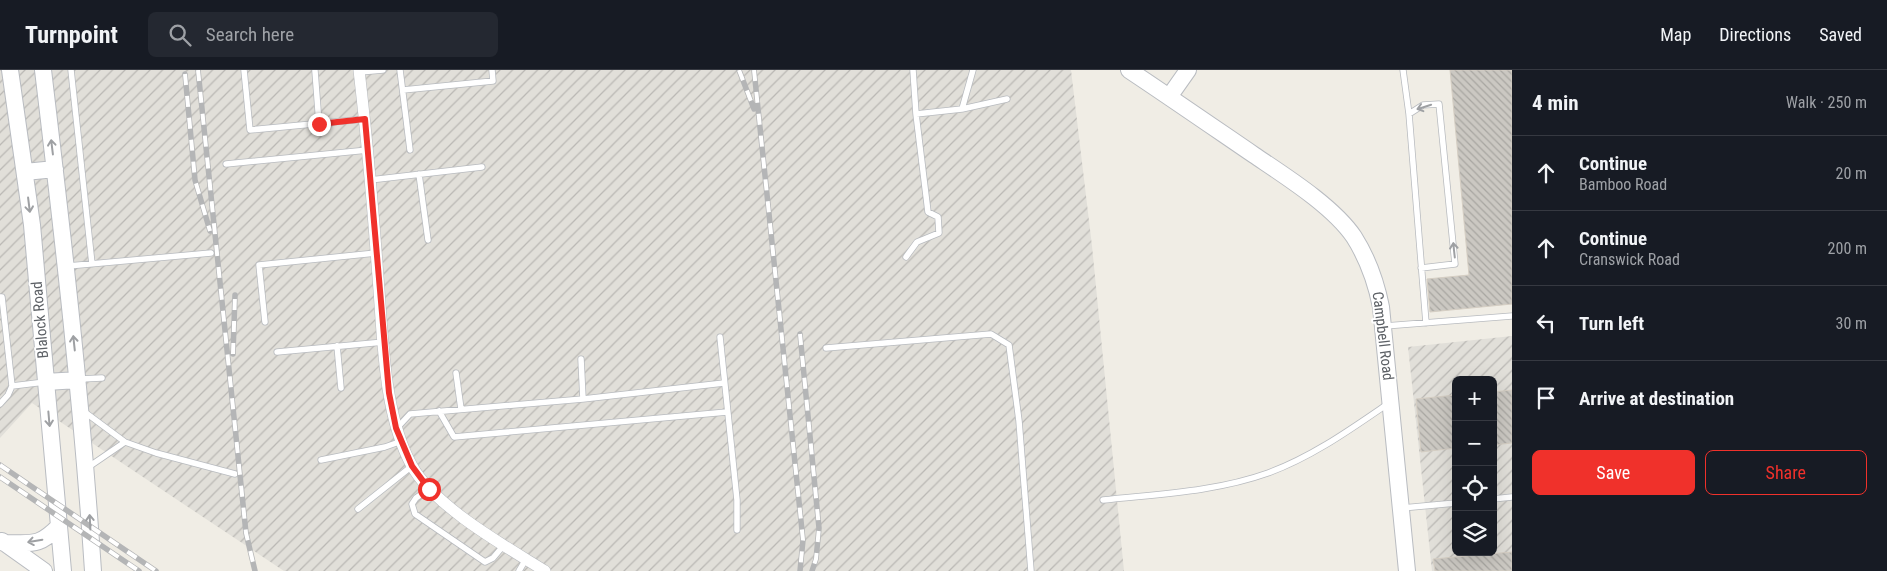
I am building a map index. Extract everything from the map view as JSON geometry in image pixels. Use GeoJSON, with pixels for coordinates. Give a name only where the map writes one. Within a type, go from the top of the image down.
{"type":"FeatureCollection","features":[{"type":"Feature","properties":{"kind":"main road","name":"Blalock Road"},"geometry":{"type":"LineString","coordinates":[[10,70],[32,225],[63,571]]}},
{"type":"Feature","properties":{"kind":"main road","name":"Blalock Road"},"geometry":{"type":"LineString","coordinates":[[42,70],[67,267],[81,409],[93,571]]}},
{"type":"Feature","properties":{"kind":"main road","name":"Campbell Road"},"geometry":{"type":"LineString","coordinates":[[1129,70],[1282,174],[1331,212],[1353,236],[1370,264],[1377,286],[1383,326],[1408,571]]}},
{"type":"Feature","properties":{"kind":"main road"},"geometry":{"type":"LineString","coordinates":[[1169,97],[1188,70]]}},
{"type":"Feature","properties":{"kind":"main road"},"geometry":{"type":"LineString","coordinates":[[25,172],[55,169]]}},
{"type":"Feature","properties":{"kind":"main road"},"geometry":{"type":"LineString","coordinates":[[46,382],[78,380]]}},
{"type":"Feature","properties":{"kind":"main road"},"geometry":{"type":"LineString","coordinates":[[2,542],[36,543],[46,539],[59,526]]}},
{"type":"Feature","properties":{"kind":"main road"},"geometry":{"type":"LineString","coordinates":[[2,542],[44,571]]}},
{"type":"Feature","properties":{"kind":"street"},"geometry":{"type":"LineString","coordinates":[[360,71],[389,393],[396,428],[412,466],[429,489],[468,521],[545,571]]}},
{"type":"Feature","properties":{"kind":"lane"},"geometry":{"type":"LineString","coordinates":[[71,70],[92,264]]}},
{"type":"Feature","properties":{"kind":"lane"},"geometry":{"type":"LineString","coordinates":[[244,70],[250,130],[365,119]]}},
{"type":"Feature","properties":{"kind":"lane"},"geometry":{"type":"LineString","coordinates":[[360,71],[383,70]]}},
{"type":"Feature","properties":{"kind":"lane"},"geometry":{"type":"LineString","coordinates":[[400,70],[410,150]]}},
{"type":"Feature","properties":{"kind":"lane"},"geometry":{"type":"LineString","coordinates":[[402,90],[494,81],[492,70]]}},
{"type":"Feature","properties":{"kind":"lane"},"geometry":{"type":"LineString","coordinates":[[906,257],[917,242],[939,233],[938,218],[928,212],[916,114],[913,70]]}},
{"type":"Feature","properties":{"kind":"lane"},"geometry":{"type":"LineString","coordinates":[[962,109],[973,70]]}},
{"type":"Feature","properties":{"kind":"lane"},"geometry":{"type":"LineString","coordinates":[[1403,70],[1409,114],[1426,323]]}},
{"type":"Feature","properties":{"kind":"lane"},"geometry":{"type":"LineString","coordinates":[[315,71],[319,124]]}},
{"type":"Feature","properties":{"kind":"lane"},"geometry":{"type":"LineString","coordinates":[[916,114],[962,109],[1007,99]]}},
{"type":"Feature","properties":{"kind":"lane"},"geometry":{"type":"LineString","coordinates":[[1409,114],[1423,105],[1439,104],[1455,264],[1421,268]]}},
{"type":"Feature","properties":{"kind":"lane"},"geometry":{"type":"LineString","coordinates":[[226,164],[368,150]]}},
{"type":"Feature","properties":{"kind":"lane"},"geometry":{"type":"LineString","coordinates":[[370,180],[482,167]]}},
{"type":"Feature","properties":{"kind":"lane"},"geometry":{"type":"LineString","coordinates":[[419,174],[428,240]]}},
{"type":"Feature","properties":{"kind":"lane"},"geometry":{"type":"LineString","coordinates":[[67,267],[211,253]]}},
{"type":"Feature","properties":{"kind":"lane"},"geometry":{"type":"LineString","coordinates":[[265,322],[259,265],[376,253]]}},
{"type":"Feature","properties":{"kind":"lane"},"geometry":{"type":"LineString","coordinates":[[0,297],[2,297],[12,386],[8,395],[0,404]]}},
{"type":"Feature","properties":{"kind":"lane"},"geometry":{"type":"LineString","coordinates":[[1383,326],[1512,316]]}},
{"type":"Feature","properties":{"kind":"lane"},"geometry":{"type":"LineString","coordinates":[[826,348],[991,334],[1009,344],[1019,421],[1031,571]]}},
{"type":"Feature","properties":{"kind":"lane"},"geometry":{"type":"LineString","coordinates":[[720,336],[737,500],[737,530]]}},
{"type":"Feature","properties":{"kind":"lane"},"geometry":{"type":"LineString","coordinates":[[277,352],[384,342]]}},
{"type":"Feature","properties":{"kind":"lane"},"geometry":{"type":"LineString","coordinates":[[336,346],[340,388]]}},
{"type":"Feature","properties":{"kind":"lane"},"geometry":{"type":"LineString","coordinates":[[581,359],[583,399]]}},
{"type":"Feature","properties":{"kind":"lane"},"geometry":{"type":"LineString","coordinates":[[456,373],[461,409]]}},
{"type":"Feature","properties":{"kind":"lane"},"geometry":{"type":"LineString","coordinates":[[78,380],[102,378]]}},
{"type":"Feature","properties":{"kind":"lane"},"geometry":{"type":"LineString","coordinates":[[12,386],[46,382]]}},
{"type":"Feature","properties":{"kind":"lane"},"geometry":{"type":"LineString","coordinates":[[396,428],[410,414],[583,399],[724,383]]}},
{"type":"Feature","properties":{"kind":"lane"},"geometry":{"type":"LineString","coordinates":[[1103,500],[1208,488],[1267,473],[1304,457],[1345,433],[1391,402]]}},
{"type":"Feature","properties":{"kind":"lane"},"geometry":{"type":"LineString","coordinates":[[81,409],[125,442],[156,454],[234,474]]}},
{"type":"Feature","properties":{"kind":"lane"},"geometry":{"type":"LineString","coordinates":[[439,412],[454,437],[727,412]]}},
{"type":"Feature","properties":{"kind":"lane"},"geometry":{"type":"LineString","coordinates":[[321,460],[386,447],[402,441]]}},
{"type":"Feature","properties":{"kind":"lane"},"geometry":{"type":"LineString","coordinates":[[86,468],[125,442]]}},
{"type":"Feature","properties":{"kind":"lane"},"geometry":{"type":"LineString","coordinates":[[358,509],[412,466]]}},
{"type":"Feature","properties":{"kind":"lane"},"geometry":{"type":"LineString","coordinates":[[429,489],[416,498],[412,504],[415,514],[485,562],[493,558],[504,545]]}},
{"type":"Feature","properties":{"kind":"lane"},"geometry":{"type":"LineString","coordinates":[[1497,499],[1512,498]]}},
{"type":"Feature","properties":{"kind":"lane"},"geometry":{"type":"LineString","coordinates":[[1402,508],[1452,503]]}},
{"type":"Feature","properties":{"kind":"lane"},"geometry":{"type":"LineString","coordinates":[[518,571],[526,559]]}},
{"type":"Feature","properties":{"kind":"shaded area"},"geometry":{"type":"Polygon","coordinates":[[[0,70],[1071,70],[1092,246],[1124,571],[284,571],[32,403],[0,438],[0,70]]]}},
{"type":"Feature","properties":{"kind":"shaded area"},"geometry":{"type":"Polygon","coordinates":[[[1512,336],[1512,571],[1432,571],[1408,347],[1512,336]]]}},
{"type":"Feature","properties":{"kind":"building"},"geometry":{"type":"Polygon","coordinates":[[[1450,70],[1512,70],[1512,304],[1430,312],[1427,279],[1469,275],[1450,70]]]}},
{"type":"Feature","properties":{"kind":"building"},"geometry":{"type":"Polygon","coordinates":[[[1512,390],[1512,443],[1497,445],[1497,392],[1512,390]]]}},
{"type":"Feature","properties":{"kind":"building"},"geometry":{"type":"Polygon","coordinates":[[[1452,395],[1452,448],[1421,452],[1416,399],[1452,395]]]}},
{"type":"Feature","properties":{"kind":"building"},"geometry":{"type":"Polygon","coordinates":[[[1512,552],[1512,571],[1435,571],[1433,559],[1497,556],[1497,553],[1512,552]]]}},
{"type":"Feature","properties":{"kind":"railway"},"geometry":{"type":"LineString","coordinates":[[198,70],[246,533],[255,571]]}},
{"type":"Feature","properties":{"kind":"railway"},"geometry":{"type":"LineString","coordinates":[[739,70],[754,109]]}},
{"type":"Feature","properties":{"kind":"railway"},"geometry":{"type":"LineString","coordinates":[[754,70],[803,540],[800,571]]}},
{"type":"Feature","properties":{"kind":"railway"},"geometry":{"type":"LineString","coordinates":[[185,74],[195,180],[210,231]]}},
{"type":"Feature","properties":{"kind":"railway"},"geometry":{"type":"LineString","coordinates":[[233,354],[235,295]]}},
{"type":"Feature","properties":{"kind":"railway"},"geometry":{"type":"LineString","coordinates":[[800,334],[819,528],[816,559],[812,571]]}},
{"type":"Feature","properties":{"kind":"railway"},"geometry":{"type":"LineString","coordinates":[[0,465],[156,571]]}},
{"type":"Feature","properties":{"kind":"railway"},"geometry":{"type":"LineString","coordinates":[[0,477],[139,571]]}},
{"type":"Feature","properties":{"kind":"route"},"geometry":{"type":"LineString","coordinates":[[319,124],[365,119],[389,393],[396,428],[412,466],[429,489]]}}]}
